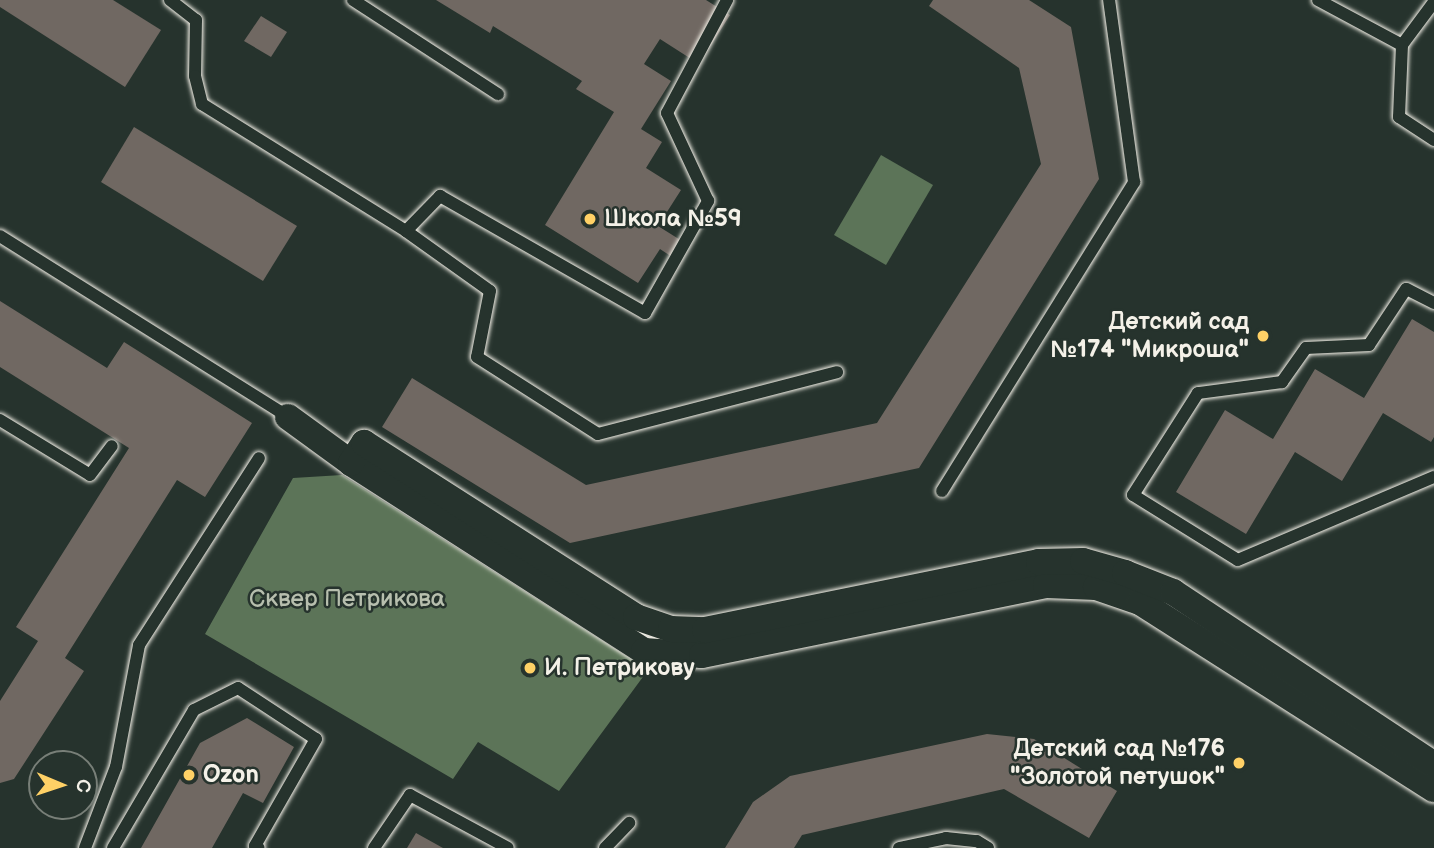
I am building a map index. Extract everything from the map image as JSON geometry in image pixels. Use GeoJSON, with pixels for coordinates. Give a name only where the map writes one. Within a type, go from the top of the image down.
{"type":"FeatureCollection","features":[{"type":"Feature","properties":{"kind":"street"},"geometry":{"type":"LineString","coordinates":[[288,417],[351,463],[644,651],[702,655],[1046,585],[1096,587],[1140,602],[1434,789]]}},
{"type":"Feature","properties":{"kind":"street"},"geometry":{"type":"LineString","coordinates":[[351,463],[364,443],[636,617],[671,629],[705,631],[1039,562],[1083,561],[1173,592],[1434,765]]}},
{"type":"Feature","properties":{"kind":"lane"},"geometry":{"type":"LineString","coordinates":[[170,0],[196,20],[195,76],[202,104],[406,231],[490,291],[477,357],[598,434],[838,372]]}},
{"type":"Feature","properties":{"kind":"lane"},"geometry":{"type":"LineString","coordinates":[[353,0],[498,94]]}},
{"type":"Feature","properties":{"kind":"lane"},"geometry":{"type":"LineString","coordinates":[[406,231],[440,196],[645,313],[708,201],[667,113],[727,0]]}},
{"type":"Feature","properties":{"kind":"lane"},"geometry":{"type":"LineString","coordinates":[[942,491],[1134,181],[1109,0]]}},
{"type":"Feature","properties":{"kind":"lane"},"geometry":{"type":"LineString","coordinates":[[1318,0],[1402,46]]}},
{"type":"Feature","properties":{"kind":"lane"},"geometry":{"type":"LineString","coordinates":[[1434,2],[1402,46],[1399,117],[1434,141]]}},
{"type":"Feature","properties":{"kind":"lane"},"geometry":{"type":"LineString","coordinates":[[0,236],[288,417]]}},
{"type":"Feature","properties":{"kind":"lane"},"geometry":{"type":"LineString","coordinates":[[1434,303],[1406,289],[1369,345],[1306,348],[1282,382],[1198,393],[1133,495],[1238,560],[1434,477]]}},
{"type":"Feature","properties":{"kind":"lane"},"geometry":{"type":"LineString","coordinates":[[0,420],[90,475],[112,446]]}},
{"type":"Feature","properties":{"kind":"lane"},"geometry":{"type":"LineString","coordinates":[[85,848],[116,767],[139,645],[258,458]]}},
{"type":"Feature","properties":{"kind":"lane"},"geometry":{"type":"LineString","coordinates":[[113,848],[194,710],[238,688],[316,739],[255,846],[259,848]]}},
{"type":"Feature","properties":{"kind":"lane"},"geometry":{"type":"LineString","coordinates":[[374,848],[410,795],[508,848]]}},
{"type":"Feature","properties":{"kind":"lane"},"geometry":{"type":"LineString","coordinates":[[605,848],[629,823]]}},
{"type":"Feature","properties":{"kind":"lane"},"geometry":{"type":"LineString","coordinates":[[899,848],[946,838],[976,841],[988,848]]}},
{"type":"Feature","properties":{"kind":"green space"},"geometry":{"type":"Polygon","coordinates":[[[881,155],[933,185],[886,265],[834,235],[881,155]]]}},
{"type":"Feature","properties":{"kind":"green space","name":"Сквер Петрикова"},"geometry":{"type":"Polygon","coordinates":[[[342,475],[648,670],[559,791],[478,742],[453,779],[205,634],[293,478],[342,475]]]}},
{"type":"Feature","properties":{"kind":"building"},"geometry":{"type":"Polygon","coordinates":[[[0,0],[113,0],[161,30],[125,87],[0,7],[0,0]]]}},
{"type":"Feature","properties":{"kind":"building"},"geometry":{"type":"Polygon","coordinates":[[[436,0],[706,0],[730,15],[699,64],[660,39],[644,64],[671,81],[641,129],[662,142],[646,168],[681,190],[658,226],[682,241],[672,257],[660,249],[638,283],[545,225],[614,112],[576,89],[582,81],[493,26],[490,33],[436,0]]]}},
{"type":"Feature","properties":{"kind":"building"},"geometry":{"type":"Polygon","coordinates":[[[933,0],[1029,0],[1071,27],[1099,179],[919,468],[570,543],[382,427],[412,378],[586,485],[877,423],[1041,164],[1019,68],[929,6],[933,0]]]}},
{"type":"Feature","properties":{"kind":"building"},"geometry":{"type":"Polygon","coordinates":[[[261,16],[287,32],[271,57],[244,41],[261,16]]]}},
{"type":"Feature","properties":{"kind":"building"},"geometry":{"type":"Polygon","coordinates":[[[134,127],[297,226],[263,281],[101,182],[134,127]]]}},
{"type":"Feature","properties":{"kind":"building"},"geometry":{"type":"Polygon","coordinates":[[[0,301],[107,368],[124,342],[252,423],[205,497],[177,480],[65,658],[84,671],[33,750],[28,750],[28,757],[14,779],[0,783],[0,701],[38,641],[16,627],[129,448],[0,367],[0,301]]]}},
{"type":"Feature","properties":{"kind":"building"},"geometry":{"type":"Polygon","coordinates":[[[1412,319],[1434,332],[1434,437],[1431,442],[1383,413],[1342,481],[1295,452],[1246,534],[1176,492],[1225,410],[1273,439],[1315,369],[1364,398],[1412,319]]]}},
{"type":"Feature","properties":{"kind":"building"},"geometry":{"type":"Polygon","coordinates":[[[247,718],[294,747],[263,803],[243,793],[212,848],[141,848],[200,743],[247,718]]]}},
{"type":"Feature","properties":{"kind":"building"},"geometry":{"type":"Polygon","coordinates":[[[987,734],[1034,739],[1117,791],[1089,838],[1004,789],[802,835],[794,848],[725,848],[753,802],[790,776],[987,734]]]}},
{"type":"Feature","properties":{"kind":"building"},"geometry":{"type":"Polygon","coordinates":[[[416,833],[443,848],[407,848],[416,833]]]}},
{"type":"Feature","properties":{"kind":"place","name":"Школа №59"},"geometry":{"type":"Point","coordinates":[590,219]}},
{"type":"Feature","properties":{"kind":"place","name":"Детский сад №174 \"Микроша\""},"geometry":{"type":"Point","coordinates":[1263,336]}},
{"type":"Feature","properties":{"kind":"place","name":"И. Петрикову"},"geometry":{"type":"Point","coordinates":[530,668]}},
{"type":"Feature","properties":{"kind":"place","name":"Детский сад №176 \"Золотой петушок\""},"geometry":{"type":"Point","coordinates":[1239,763]}},
{"type":"Feature","properties":{"kind":"place","name":"Ozon"},"geometry":{"type":"Point","coordinates":[189,775]}}]}
